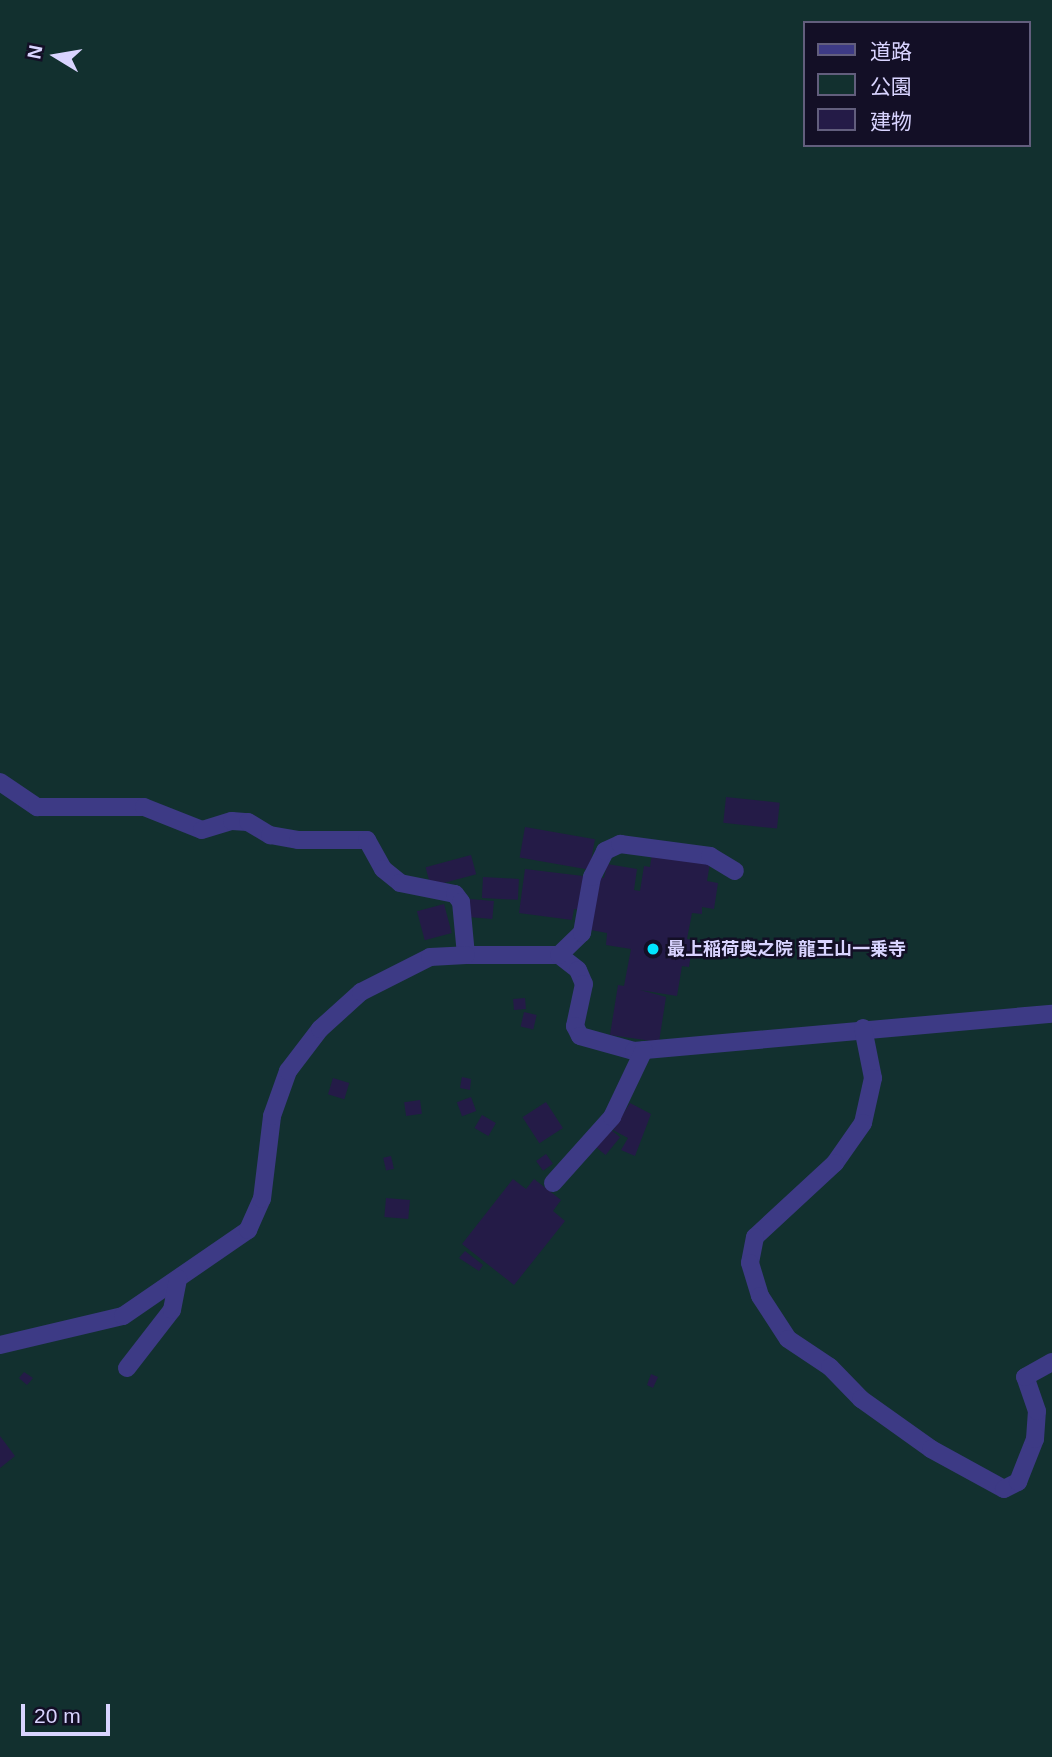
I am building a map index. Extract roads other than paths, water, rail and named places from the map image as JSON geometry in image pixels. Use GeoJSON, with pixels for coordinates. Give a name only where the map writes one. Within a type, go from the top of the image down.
{"type":"FeatureCollection","features":[{"type":"Feature","properties":{"kind":"street"},"geometry":{"type":"LineString","coordinates":[[0,782],[37,807],[144,807],[202,830],[248,822],[270,835],[298,840],[367,839],[383,869],[400,883],[455,894],[461,902],[466,955]]}},
{"type":"Feature","properties":{"kind":"street"},"geometry":{"type":"LineString","coordinates":[[559,955],[583,933],[592,877],[605,851],[613,847],[620,844],[710,856],[735,871]]}},
{"type":"Feature","properties":{"kind":"street"},"geometry":{"type":"LineString","coordinates":[[0,1345],[123,1317],[248,1230],[262,1199],[272,1116],[284,1083],[320,1029],[361,992],[430,957],[559,955],[578,971],[584,984],[575,1026],[580,1036],[644,1050],[863,1027],[1052,1014]]}},
{"type":"Feature","properties":{"kind":"street"},"geometry":{"type":"LineString","coordinates":[[863,1027],[873,1078],[863,1123],[835,1163],[755,1237],[750,1263],[760,1296],[788,1339],[830,1367],[861,1399],[931,1449],[1004,1489],[1018,1482],[1035,1439],[1037,1411],[1025,1377],[1052,1362]]}},
{"type":"Feature","properties":{"kind":"street"},"geometry":{"type":"LineString","coordinates":[[553,1184],[612,1117],[644,1050]]}},
{"type":"Feature","properties":{"kind":"street"},"geometry":{"type":"LineString","coordinates":[[127,1368],[172,1310],[178,1279]]}},
{"type":"Feature","properties":{"kind":"place","name":"最上稲荷奥之院 龍王山一乗寺"},"geometry":{"type":"Point","coordinates":[653,949]}}]}
